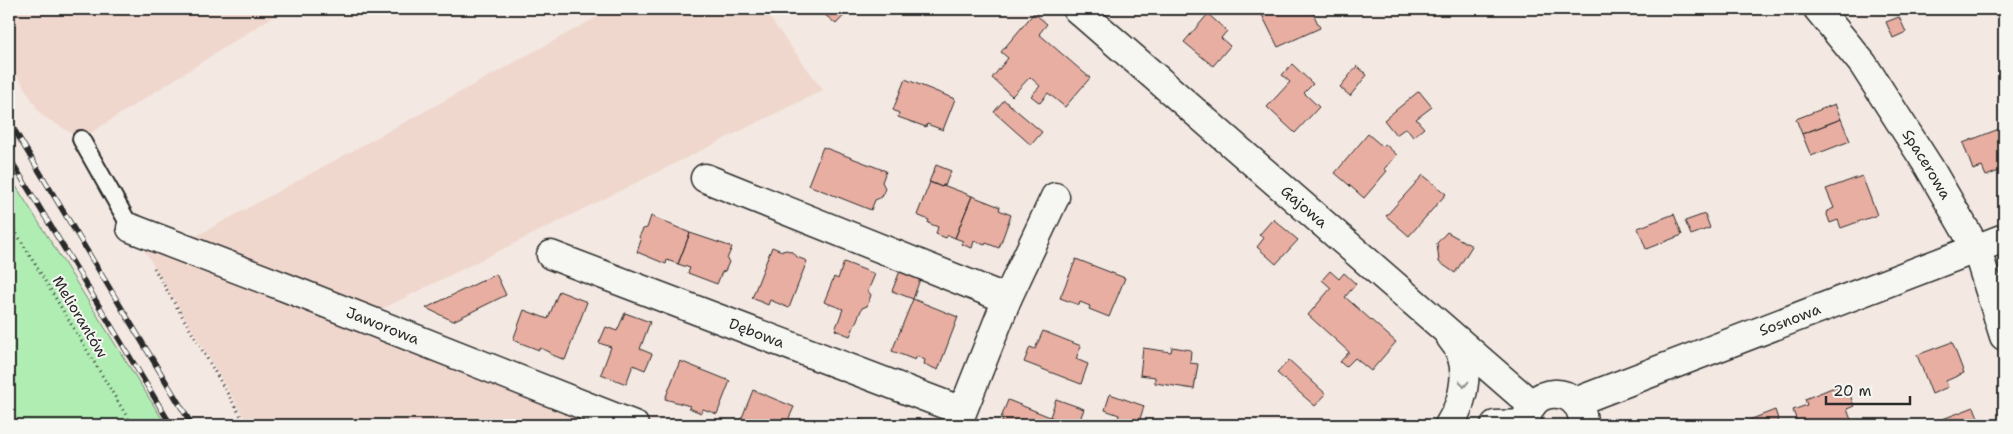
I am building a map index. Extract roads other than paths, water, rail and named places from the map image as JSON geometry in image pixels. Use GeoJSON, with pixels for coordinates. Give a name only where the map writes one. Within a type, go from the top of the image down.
{"type":"FeatureCollection","features":[{"type":"Feature","properties":{"kind":"street","name":"Gajowa"},"geometry":{"type":"LineString","coordinates":[[1077,9],[1440,326],[1528,418]]}},
{"type":"Feature","properties":{"kind":"street","name":"Spacerowa"},"geometry":{"type":"LineString","coordinates":[[1818,9],[1863,64],[1929,167],[1977,250],[2004,336]]}},
{"type":"Feature","properties":{"kind":"street"},"geometry":{"type":"LineString","coordinates":[[705,178],[1007,300]]}},
{"type":"Feature","properties":{"kind":"street","name":"Dębowa"},"geometry":{"type":"LineString","coordinates":[[551,255],[959,418],[1007,300],[1055,197]]}},
{"type":"Feature","properties":{"kind":"street","name":"Jaworowa"},"geometry":{"type":"LineString","coordinates":[[131,228],[634,425]]}},
{"type":"Feature","properties":{"kind":"street","name":"Sosnowa"},"geometry":{"type":"LineString","coordinates":[[1579,413],[2004,238]]}},
{"type":"Feature","properties":{"kind":"street"},"geometry":{"type":"LineString","coordinates":[[1440,326],[1455,342],[1463,364],[1465,387],[1459,410],[1449,425]]}},
{"type":"Feature","properties":{"kind":"street"},"geometry":{"type":"LineString","coordinates":[[1495,425],[1528,418],[1543,396],[1549,394],[1563,395],[1579,413]]}},
{"type":"Feature","properties":{"kind":"lane"},"geometry":{"type":"LineString","coordinates":[[81,139],[131,228]]}},
{"type":"Feature","properties":{"kind":"railway"},"geometry":{"type":"LineString","coordinates":[[9,121],[192,425]]}},
{"type":"Feature","properties":{"kind":"railway"},"geometry":{"type":"LineString","coordinates":[[9,157],[171,425]]}}]}
